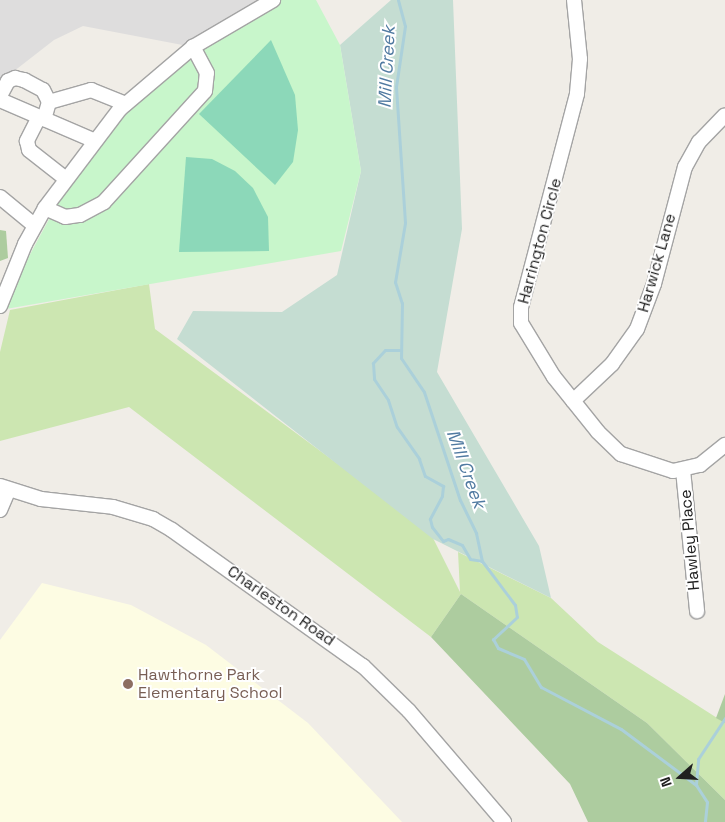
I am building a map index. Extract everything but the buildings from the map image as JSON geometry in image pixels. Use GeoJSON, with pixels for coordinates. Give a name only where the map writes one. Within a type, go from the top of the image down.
{"type":"FeatureCollection","features":[{"type":"Feature","properties":{"kind":"street"},"geometry":{"type":"LineString","coordinates":[[0,306],[34,225],[66,179],[125,104],[193,47],[274,0]]}},
{"type":"Feature","properties":{"kind":"street","name":"Harrington Circle"},"geometry":{"type":"LineString","coordinates":[[574,0],[580,59],[576,102],[521,307],[521,323],[535,352],[609,445],[621,454],[648,466],[673,471],[683,470],[700,464],[725,445]]}},
{"type":"Feature","properties":{"kind":"street"},"geometry":{"type":"LineString","coordinates":[[45,208],[65,217],[80,215],[104,202],[205,91],[207,73],[193,47]]}},
{"type":"Feature","properties":{"kind":"street"},"geometry":{"type":"LineString","coordinates":[[50,102],[43,90],[15,78],[8,81],[0,98],[95,141]]}},
{"type":"Feature","properties":{"kind":"street"},"geometry":{"type":"LineString","coordinates":[[66,179],[29,150],[27,141],[50,102],[91,90],[125,104]]}},
{"type":"Feature","properties":{"kind":"street","name":"Harwick Lane"},"geometry":{"type":"LineString","coordinates":[[573,401],[612,364],[637,328],[654,284],[685,167],[700,142],[725,115]]}},
{"type":"Feature","properties":{"kind":"street"},"geometry":{"type":"LineString","coordinates":[[0,197],[34,225]]}},
{"type":"Feature","properties":{"kind":"street","name":"Hawley Place"},"geometry":{"type":"LineString","coordinates":[[683,470],[697,611]]}},
{"type":"Feature","properties":{"kind":"street"},"geometry":{"type":"LineString","coordinates":[[0,510],[4,489]]}},
{"type":"Feature","properties":{"kind":"street","name":"Charleston Road"},"geometry":{"type":"LineString","coordinates":[[4,489],[63,503],[113,507],[153,519],[172,530],[363,666],[409,711],[504,822]]}},
{"type":"Feature","properties":{"kind":"shaded area"},"geometry":{"type":"Polygon","coordinates":[[[0,0],[276,0],[193,47],[83,26],[54,40],[0,82],[0,0]]]}},
{"type":"Feature","properties":{"kind":"shaded area"},"geometry":{"type":"Polygon","coordinates":[[[391,0],[453,0],[462,229],[437,372],[539,546],[551,598],[433,539],[177,339],[193,311],[282,312],[337,275],[361,171],[340,45],[391,0]]]}},
{"type":"Feature","properties":{"kind":"shaded area","name":"Hawthorne Park Elementary School"},"geometry":{"type":"Polygon","coordinates":[[[42,583],[131,605],[206,645],[308,723],[402,822],[0,822],[0,640],[42,583]]]}},
{"type":"Feature","properties":{"kind":"green space"},"geometry":{"type":"Polygon","coordinates":[[[274,0],[316,0],[340,45],[361,171],[341,251],[0,310],[95,134],[251,10],[274,0]]]}},
{"type":"Feature","properties":{"kind":"green space"},"geometry":{"type":"Polygon","coordinates":[[[271,40],[295,95],[298,130],[293,162],[275,185],[199,114],[271,40]]]}},
{"type":"Feature","properties":{"kind":"green space"},"geometry":{"type":"Polygon","coordinates":[[[186,157],[212,159],[235,171],[253,188],[268,217],[269,251],[179,252],[186,157]]]}},
{"type":"Feature","properties":{"kind":"green space"},"geometry":{"type":"Polygon","coordinates":[[[0,230],[6,231],[8,258],[0,261],[0,230]]]}},
{"type":"Feature","properties":{"kind":"green space"},"geometry":{"type":"Polygon","coordinates":[[[149,284],[155,329],[430,532],[460,592],[458,552],[551,598],[598,642],[725,723],[725,800],[647,723],[461,594],[431,637],[129,407],[0,441],[0,352],[10,310],[149,284]]]}},
{"type":"Feature","properties":{"kind":"green space"},"geometry":{"type":"Polygon","coordinates":[[[461,594],[647,723],[725,800],[725,822],[588,822],[570,784],[431,637],[461,594]]]}},
{"type":"Feature","properties":{"kind":"green space"},"geometry":{"type":"Polygon","coordinates":[[[725,694],[725,723],[716,718],[725,694]]]}},
{"type":"Feature","properties":{"kind":"waterway","name":"Mill Creek"},"geometry":{"type":"LineString","coordinates":[[398,0],[405,26],[396,87],[405,223],[395,282],[402,303],[401,358],[424,392],[460,500],[476,533],[482,561],[515,605],[517,617],[493,639],[498,648],[524,659],[541,687],[621,729],[696,785],[707,802],[705,822]]}},
{"type":"Feature","properties":{"kind":"waterway"},"geometry":{"type":"LineString","coordinates":[[401,350],[385,350],[373,363],[374,379],[388,400],[397,427],[419,459],[425,476],[443,486],[442,496],[430,519],[432,527],[443,541],[448,539],[462,545],[470,559],[482,561]]}},
{"type":"Feature","properties":{"kind":"waterway"},"geometry":{"type":"LineString","coordinates":[[696,784],[698,759],[725,718]]}},
{"type":"Feature","properties":{"kind":"place","name":"Hawthorne Park Elementary School"},"geometry":{"type":"Point","coordinates":[128,684]}}]}
